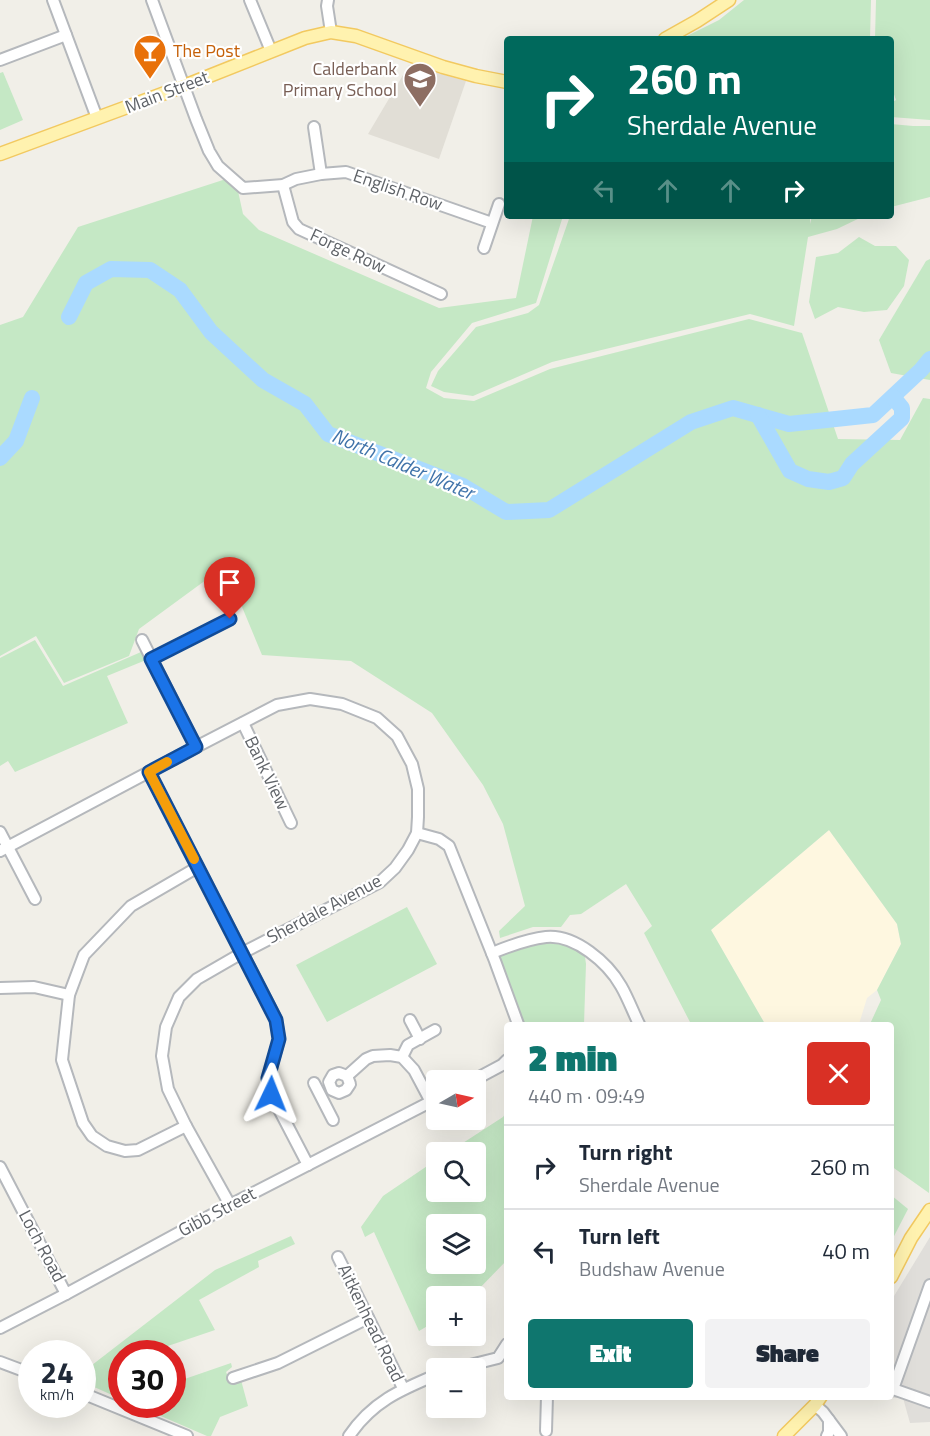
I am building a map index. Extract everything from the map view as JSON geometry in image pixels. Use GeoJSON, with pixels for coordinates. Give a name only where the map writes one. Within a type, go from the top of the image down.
{"type":"FeatureCollection","features":[{"type":"Feature","properties":{"kind":"main road"},"geometry":{"type":"LineString","coordinates":[[670,36],[729,0]]}},
{"type":"Feature","properties":{"kind":"main road","name":"Main Street"},"geometry":{"type":"LineString","coordinates":[[0,154],[184,86],[305,38],[331,32],[356,36],[443,67],[504,81]]}},
{"type":"Feature","properties":{"kind":"main road"},"geometry":{"type":"LineString","coordinates":[[894,1270],[911,1238],[930,1210]]}},
{"type":"Feature","properties":{"kind":"main road"},"geometry":{"type":"LineString","coordinates":[[784,1436],[818,1401]]}},
{"type":"Feature","properties":{"kind":"street"},"geometry":{"type":"LineString","coordinates":[[53,0],[97,118]]}},
{"type":"Feature","properties":{"kind":"street","name":"English Row"},"geometry":{"type":"LineString","coordinates":[[152,0],[209,151],[218,166],[243,188],[283,185],[296,179],[346,172],[492,223]]}},
{"type":"Feature","properties":{"kind":"street"},"geometry":{"type":"LineString","coordinates":[[250,0],[271,51]]}},
{"type":"Feature","properties":{"kind":"street"},"geometry":{"type":"LineString","coordinates":[[328,0],[331,32]]}},
{"type":"Feature","properties":{"kind":"street"},"geometry":{"type":"LineString","coordinates":[[0,60],[66,35]]}},
{"type":"Feature","properties":{"kind":"street"},"geometry":{"type":"LineString","coordinates":[[314,127],[321,174]]}},
{"type":"Feature","properties":{"kind":"street","name":"Forge Row"},"geometry":{"type":"LineString","coordinates":[[283,185],[293,222],[299,229],[441,294]]}},
{"type":"Feature","properties":{"kind":"street"},"geometry":{"type":"LineString","coordinates":[[484,248],[499,204]]}},
{"type":"Feature","properties":{"kind":"street"},"geometry":{"type":"LineString","coordinates":[[151,659],[230,619]]}},
{"type":"Feature","properties":{"kind":"street"},"geometry":{"type":"LineString","coordinates":[[142,640],[196,747]]}},
{"type":"Feature","properties":{"kind":"street","name":"Sherdale Avenue"},"geometry":{"type":"LineString","coordinates":[[4,849],[277,705],[310,699],[342,704],[377,718],[397,736],[412,764],[418,789],[418,817],[417,833],[395,868],[380,882],[197,979],[179,997],[166,1027],[162,1056],[168,1089],[230,1205]]}},
{"type":"Feature","properties":{"kind":"street","name":"Bank View"},"geometry":{"type":"LineString","coordinates":[[243,723],[291,823]]}},
{"type":"Feature","properties":{"kind":"street"},"geometry":{"type":"LineString","coordinates":[[149,772],[276,1020],[279,1039],[268,1078],[271,1094],[308,1165]]}},
{"type":"Feature","properties":{"kind":"street"},"geometry":{"type":"LineString","coordinates":[[0,832],[4,849],[35,899]]}},
{"type":"Feature","properties":{"kind":"street"},"geometry":{"type":"LineString","coordinates":[[417,833],[439,839],[449,846],[518,1022]]}},
{"type":"Feature","properties":{"kind":"street"},"geometry":{"type":"LineString","coordinates":[[186,1126],[138,1150],[125,1151],[107,1146],[92,1136],[83,1123],[62,1060],[69,995],[84,955],[131,906],[198,867]]}},
{"type":"Feature","properties":{"kind":"street"},"geometry":{"type":"LineString","coordinates":[[492,953],[547,937],[561,938],[583,947],[609,969],[621,986],[638,1022]]}},
{"type":"Feature","properties":{"kind":"street"},"geometry":{"type":"LineString","coordinates":[[0,988],[34,987],[69,995]]}},
{"type":"Feature","properties":{"kind":"street"},"geometry":{"type":"LineString","coordinates":[[410,1020],[420,1039]]}},
{"type":"Feature","properties":{"kind":"street"},"geometry":{"type":"LineString","coordinates":[[402,1057],[408,1045],[435,1030]]}},
{"type":"Feature","properties":{"kind":"street"},"geometry":{"type":"LineString","coordinates":[[333,1120],[317,1088],[330,1088],[337,1093],[346,1090],[350,1084],[347,1076],[366,1059],[373,1056],[390,1054],[402,1057],[426,1089]]}},
{"type":"Feature","properties":{"kind":"street"},"geometry":{"type":"LineString","coordinates":[[486,1074],[504,1063]]}},
{"type":"Feature","properties":{"kind":"street","name":"Gibb Street"},"geometry":{"type":"LineString","coordinates":[[0,1328],[230,1205],[426,1105]]}},
{"type":"Feature","properties":{"kind":"street","name":"Loch Road"},"geometry":{"type":"LineString","coordinates":[[0,1167],[66,1294]]}},
{"type":"Feature","properties":{"kind":"street","name":"Aitkenhead Road"},"geometry":{"type":"LineString","coordinates":[[338,1257],[403,1388]]}},
{"type":"Feature","properties":{"kind":"street"},"geometry":{"type":"LineString","coordinates":[[894,1386],[930,1285]]}},
{"type":"Feature","properties":{"kind":"street"},"geometry":{"type":"LineString","coordinates":[[233,1378],[278,1363],[368,1318]]}},
{"type":"Feature","properties":{"kind":"street"},"geometry":{"type":"LineString","coordinates":[[486,1361],[503,1357]]}},
{"type":"Feature","properties":{"kind":"street"},"geometry":{"type":"LineString","coordinates":[[0,1362],[18,1369]]}},
{"type":"Feature","properties":{"kind":"street"},"geometry":{"type":"LineString","coordinates":[[349,1436],[373,1408],[389,1396],[426,1379]]}},
{"type":"Feature","properties":{"kind":"street"},"geometry":{"type":"LineString","coordinates":[[894,1389],[930,1402]]}},
{"type":"Feature","properties":{"kind":"street"},"geometry":{"type":"LineString","coordinates":[[96,1399],[187,1436]]}},
{"type":"Feature","properties":{"kind":"street"},"geometry":{"type":"LineString","coordinates":[[546,1431],[547,1400]]}},
{"type":"Feature","properties":{"kind":"street"},"geometry":{"type":"LineString","coordinates":[[818,1401],[841,1436]]}},
{"type":"Feature","properties":{"kind":"street"},"geometry":{"type":"LineString","coordinates":[[827,1436],[829,1420]]}},
{"type":"Feature","properties":{"kind":"shaded area","name":"Calderbank Primary School"},"geometry":{"type":"Polygon","coordinates":[[[409,65],[466,81],[439,159],[368,134],[409,65]]]}},
{"type":"Feature","properties":{"kind":"shaded area"},"geometry":{"type":"Polygon","coordinates":[[[829,830],[897,924],[901,944],[877,990],[867,998],[860,1022],[764,1022],[711,930],[829,830]]]}},
{"type":"Feature","properties":{"kind":"shaded area"},"geometry":{"type":"Polygon","coordinates":[[[930,1237],[930,1422],[910,1423],[903,1398],[894,1398],[894,1296],[930,1237]]]}},
{"type":"Feature","properties":{"kind":"green space"},"geometry":{"type":"Polygon","coordinates":[[[744,0],[871,0],[870,36],[687,36],[719,20],[744,0]]]}},
{"type":"Feature","properties":{"kind":"green space"},"geometry":{"type":"Polygon","coordinates":[[[876,0],[930,0],[930,120],[894,117],[894,101],[896,100],[894,94],[894,36],[875,36],[876,0]]]}},
{"type":"Feature","properties":{"kind":"green space"},"geometry":{"type":"Polygon","coordinates":[[[3,72],[23,120],[0,130],[0,73],[3,72]]]}},
{"type":"Feature","properties":{"kind":"green space"},"geometry":{"type":"Polygon","coordinates":[[[894,124],[930,126],[930,197],[894,206],[894,124]]]}},
{"type":"Feature","properties":{"kind":"green space"},"geometry":{"type":"Polygon","coordinates":[[[226,179],[238,191],[243,214],[259,230],[439,308],[516,298],[532,219],[562,219],[536,303],[472,323],[431,372],[426,388],[444,398],[474,401],[550,369],[749,319],[802,333],[838,439],[900,440],[923,398],[930,399],[929,1193],[894,1168],[894,1022],[871,1022],[881,1000],[877,990],[901,944],[897,924],[829,830],[711,930],[764,1022],[690,1022],[644,933],[652,926],[626,884],[581,914],[570,915],[561,927],[533,927],[500,938],[499,931],[525,906],[503,824],[483,785],[432,713],[351,661],[262,655],[225,566],[139,629],[129,656],[64,683],[36,636],[0,656],[0,325],[23,317],[78,227],[226,179]]]}},
{"type":"Feature","properties":{"kind":"green space"},"geometry":{"type":"Polygon","coordinates":[[[569,219],[810,219],[810,224],[811,219],[858,219],[837,229],[808,237],[794,326],[750,314],[552,362],[473,396],[444,392],[431,386],[438,371],[476,327],[528,313],[539,305],[569,219]]]}},
{"type":"Feature","properties":{"kind":"green space"},"geometry":{"type":"Polygon","coordinates":[[[859,237],[875,246],[896,246],[909,260],[904,286],[887,310],[864,312],[838,307],[815,319],[809,302],[816,257],[838,253],[859,237]]]}},
{"type":"Feature","properties":{"kind":"green space"},"geometry":{"type":"Polygon","coordinates":[[[930,259],[930,380],[891,373],[879,340],[926,261],[930,259]]]}},
{"type":"Feature","properties":{"kind":"green space"},"geometry":{"type":"Polygon","coordinates":[[[35,640],[63,686],[141,652],[146,660],[107,676],[128,723],[15,772],[8,761],[0,766],[0,658],[35,640]]]}},
{"type":"Feature","properties":{"kind":"green space"},"geometry":{"type":"Polygon","coordinates":[[[407,907],[437,964],[327,1022],[296,965],[407,907]]]}},
{"type":"Feature","properties":{"kind":"green space"},"geometry":{"type":"Polygon","coordinates":[[[548,939],[584,950],[586,964],[584,1022],[519,1022],[495,954],[548,939]]]}},
{"type":"Feature","properties":{"kind":"green space"},"geometry":{"type":"Polygon","coordinates":[[[504,1116],[504,1263],[482,1286],[426,1286],[426,1327],[419,1331],[374,1232],[365,1237],[361,1227],[383,1196],[426,1167],[426,1202],[486,1202],[486,1142],[464,1142],[486,1130],[504,1116]]]}},
{"type":"Feature","properties":{"kind":"green space"},"geometry":{"type":"Polygon","coordinates":[[[894,1197],[908,1209],[894,1236],[894,1197]]]}},
{"type":"Feature","properties":{"kind":"green space"},"geometry":{"type":"Polygon","coordinates":[[[291,1236],[295,1244],[258,1261],[259,1267],[199,1300],[215,1330],[186,1340],[124,1340],[215,1270],[291,1236]]]}},
{"type":"Feature","properties":{"kind":"green space"},"geometry":{"type":"Polygon","coordinates":[[[108,1353],[108,1393],[96,1388],[96,1362],[108,1353]]]}},
{"type":"Feature","properties":{"kind":"green space"},"geometry":{"type":"Polygon","coordinates":[[[231,1363],[232,1367],[226,1372],[231,1383],[241,1380],[248,1406],[220,1417],[211,1436],[165,1418],[186,1418],[186,1379],[231,1363]]]}},
{"type":"Feature","properties":{"kind":"waterway","name":"North Calder Water"},"geometry":{"type":"LineString","coordinates":[[69,317],[86,283],[111,269],[150,270],[180,290],[211,332],[263,380],[305,404],[328,434],[463,486],[506,512],[549,510],[691,422],[733,408],[789,424],[873,415],[930,359]]}},
{"type":"Feature","properties":{"kind":"waterway","name":"North Calder Water"},"geometry":{"type":"LineString","coordinates":[[758,415],[790,471],[808,479],[829,482],[843,478],[852,464],[902,418],[902,408],[893,397]]}},
{"type":"Feature","properties":{"kind":"waterway","name":"North Calder Water"},"geometry":{"type":"LineString","coordinates":[[0,458],[16,441],[32,398]]}},
{"type":"Feature","properties":{"kind":"slow traffic"},"geometry":{"type":"LineString","coordinates":[[167,762],[149,772],[194,859]]}},
{"type":"Feature","properties":{"kind":"place","name":"The Post"},"geometry":{"type":"Point","coordinates":[150,80]}},
{"type":"Feature","properties":{"kind":"place","name":"Calderbank Primary School"},"geometry":{"type":"Point","coordinates":[420,108]}},
{"type":"Feature","properties":{"kind":"route"},"geometry":{"type":"LineString","coordinates":[[230,619],[151,659],[196,747],[149,772],[276,1020],[279,1039],[268,1078],[271,1094]]}}]}
